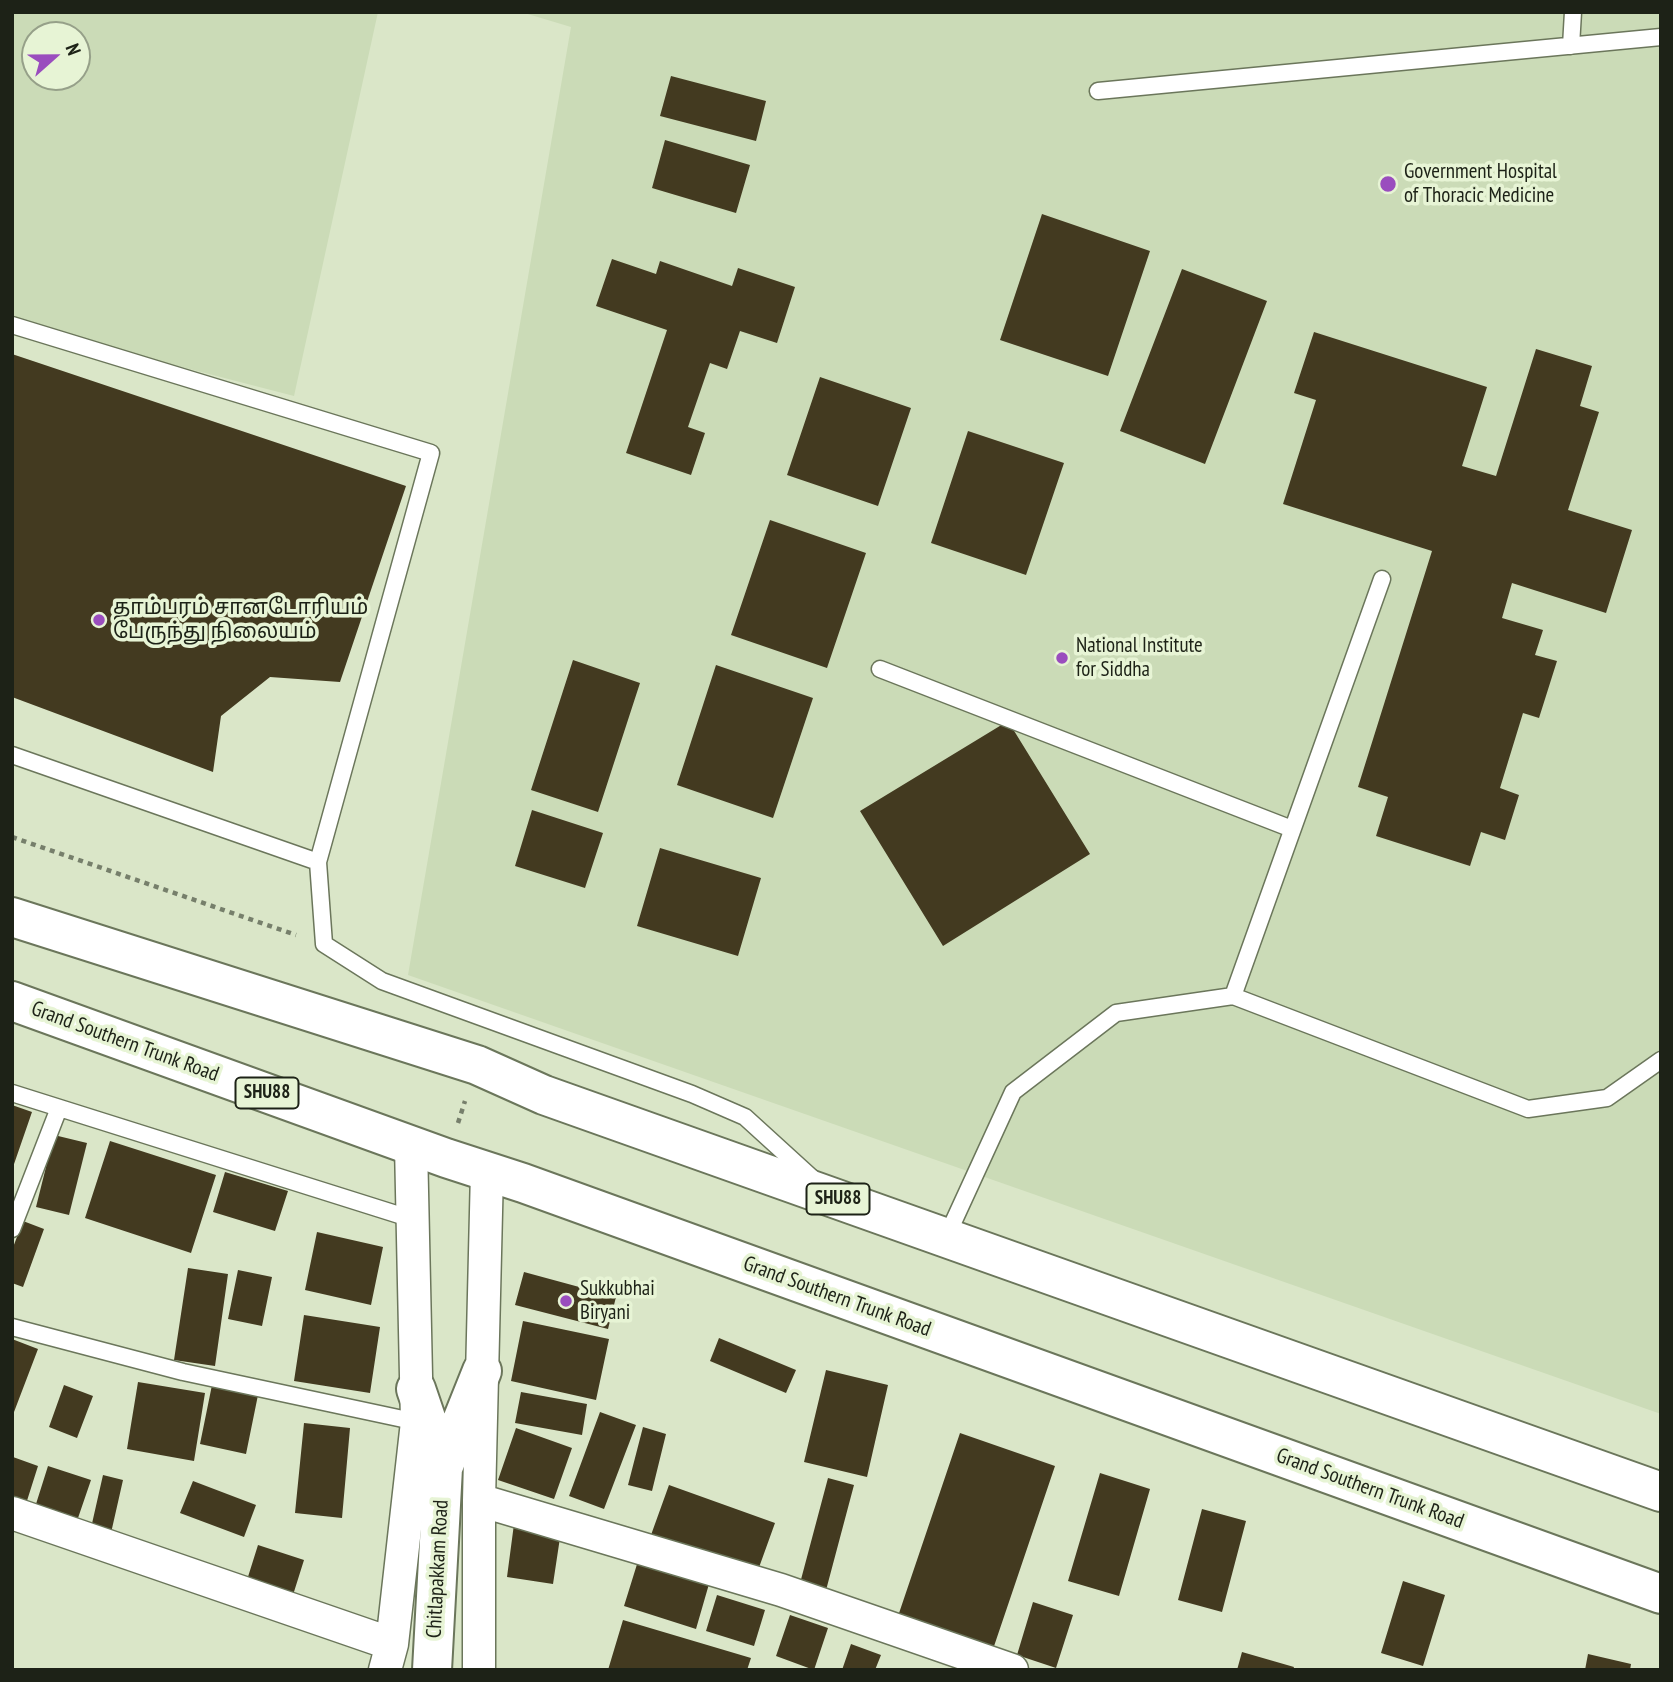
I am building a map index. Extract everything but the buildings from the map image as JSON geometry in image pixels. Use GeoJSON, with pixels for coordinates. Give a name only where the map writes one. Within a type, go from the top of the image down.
{"type":"FeatureCollection","features":[{"type":"Feature","properties":{"kind":"main road","name":"SHU88"},"geometry":{"type":"LineString","coordinates":[[12,917],[477,1065],[544,1095],[1661,1492]]}},
{"type":"Feature","properties":{"kind":"main road","name":"Grand Southern Trunk Road"},"geometry":{"type":"LineString","coordinates":[[12,1001],[1661,1594]]}},
{"type":"Feature","properties":{"kind":"main road"},"geometry":{"type":"LineString","coordinates":[[443,1468],[482,1371]]}},
{"type":"Feature","properties":{"kind":"main road"},"geometry":{"type":"LineString","coordinates":[[417,1406],[443,1468]]}},
{"type":"Feature","properties":{"kind":"main road","name":"Chitlapakkam Road"},"geometry":{"type":"LineString","coordinates":[[432,1670],[443,1468]]}},
{"type":"Feature","properties":{"kind":"street"},"geometry":{"type":"LineString","coordinates":[[12,1513],[388,1657],[417,1406],[411,1145]]}},
{"type":"Feature","properties":{"kind":"street"},"geometry":{"type":"LineString","coordinates":[[479,1670],[486,1171]]}},
{"type":"Feature","properties":{"kind":"street"},"geometry":{"type":"LineString","coordinates":[[480,1500],[781,1590],[1012,1670]]}},
{"type":"Feature","properties":{"kind":"lane"},"geometry":{"type":"LineString","coordinates":[[1570,46],[1573,12]]}},
{"type":"Feature","properties":{"kind":"lane"},"geometry":{"type":"LineString","coordinates":[[1098,91],[1661,37]]}},
{"type":"Feature","properties":{"kind":"lane"},"geometry":{"type":"LineString","coordinates":[[12,325],[431,453],[318,862],[324,944],[382,981],[692,1094],[745,1117],[832,1196]]}},
{"type":"Feature","properties":{"kind":"lane"},"geometry":{"type":"LineString","coordinates":[[1233,996],[1382,579]]}},
{"type":"Feature","properties":{"kind":"lane"},"geometry":{"type":"LineString","coordinates":[[880,669],[1292,829]]}},
{"type":"Feature","properties":{"kind":"lane"},"geometry":{"type":"LineString","coordinates":[[12,755],[318,862]]}},
{"type":"Feature","properties":{"kind":"lane"},"geometry":{"type":"LineString","coordinates":[[946,1238],[1013,1092],[1116,1013],[1233,996],[1528,1109],[1606,1098],[1661,1060]]}},
{"type":"Feature","properties":{"kind":"lane"},"geometry":{"type":"LineString","coordinates":[[12,1093],[412,1219]]}},
{"type":"Feature","properties":{"kind":"lane"},"geometry":{"type":"LineString","coordinates":[[12,1229],[59,1108]]}},
{"type":"Feature","properties":{"kind":"lane"},"geometry":{"type":"LineString","coordinates":[[12,1327],[183,1372],[417,1406]]}},
{"type":"Feature","properties":{"kind":"path"},"geometry":{"type":"LineString","coordinates":[[12,838],[324,944]]}},
{"type":"Feature","properties":{"kind":"shaded area"},"geometry":{"type":"Polygon","coordinates":[[[12,12],[378,12],[294,396],[12,323],[12,12]]]}},
{"type":"Feature","properties":{"kind":"shaded area","name":"National Institute for Siddha"},"geometry":{"type":"Polygon","coordinates":[[[521,12],[1661,12],[1661,1414],[408,975],[571,27],[521,12]]]}},
{"type":"Feature","properties":{"kind":"place","name":"Government Hospital of Thoracic Medicine"},"geometry":{"type":"Point","coordinates":[1388,184]}},
{"type":"Feature","properties":{"kind":"place","name":"தாம்பரம் சானடோரியம் பேருந்து நிலையம்"},"geometry":{"type":"Point","coordinates":[99,620]}},
{"type":"Feature","properties":{"kind":"place","name":"National Institute for Siddha"},"geometry":{"type":"Point","coordinates":[1062,658]}},
{"type":"Feature","properties":{"kind":"place","name":"Sukkubhai Biryani"},"geometry":{"type":"Point","coordinates":[566,1301]}}]}
